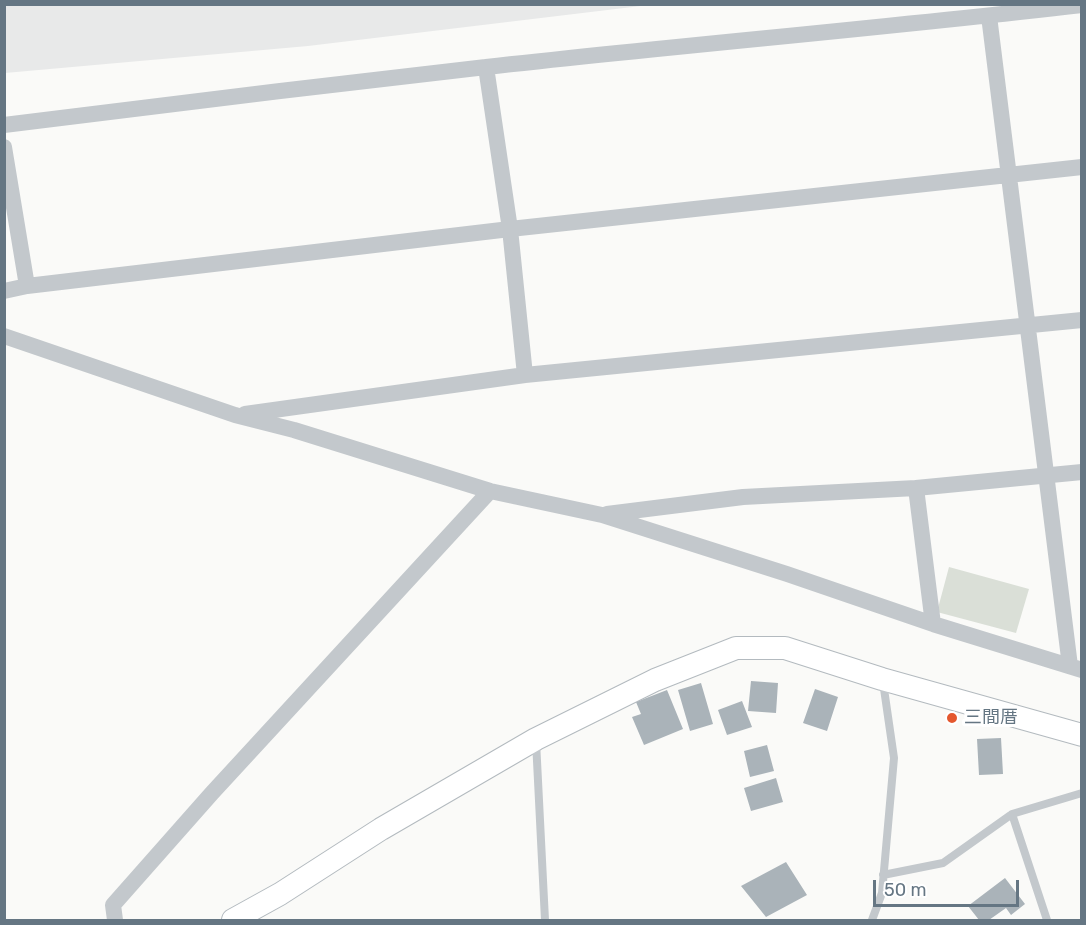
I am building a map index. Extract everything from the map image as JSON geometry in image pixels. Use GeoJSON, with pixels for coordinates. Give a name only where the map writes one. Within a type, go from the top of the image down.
{"type":"FeatureCollection","features":[{"type":"Feature","properties":{"kind":"main road"},"geometry":{"type":"LineString","coordinates":[[233,921],[280,894],[381,829],[536,739],[655,680],[736,648],[785,648],[882,679],[1082,735]]}},
{"type":"Feature","properties":{"kind":"street"},"geometry":{"type":"LineString","coordinates":[[4,125],[486,67],[1082,5]]}},
{"type":"Feature","properties":{"kind":"street"},"geometry":{"type":"LineString","coordinates":[[4,336],[235,415],[294,430],[490,491],[602,515],[787,574],[933,624],[1076,668],[1073,623],[1046,476],[990,16]]}},
{"type":"Feature","properties":{"kind":"street"},"geometry":{"type":"LineString","coordinates":[[486,67],[510,229],[525,375]]}},
{"type":"Feature","properties":{"kind":"street"},"geometry":{"type":"LineString","coordinates":[[4,147],[27,286]]}},
{"type":"Feature","properties":{"kind":"street"},"geometry":{"type":"LineString","coordinates":[[4,291],[27,286],[510,229],[1082,167]]}},
{"type":"Feature","properties":{"kind":"street"},"geometry":{"type":"LineString","coordinates":[[235,415],[525,375],[1082,320]]}},
{"type":"Feature","properties":{"kind":"street"},"geometry":{"type":"LineString","coordinates":[[602,515],[743,497],[916,488],[1082,472]]}},
{"type":"Feature","properties":{"kind":"street"},"geometry":{"type":"LineString","coordinates":[[916,488],[933,624]]}},
{"type":"Feature","properties":{"kind":"street"},"geometry":{"type":"LineString","coordinates":[[115,921],[113,905],[212,793],[490,491]]}},
{"type":"Feature","properties":{"kind":"lane"},"geometry":{"type":"LineString","coordinates":[[872,921],[882,892],[894,758],[882,679]]}},
{"type":"Feature","properties":{"kind":"lane"},"geometry":{"type":"LineString","coordinates":[[536,739],[544,921]]}},
{"type":"Feature","properties":{"kind":"lane"},"geometry":{"type":"LineString","coordinates":[[884,875],[943,863],[1012,814],[1082,793]]}},
{"type":"Feature","properties":{"kind":"lane"},"geometry":{"type":"LineString","coordinates":[[1012,814],[1047,921]]}},
{"type":"Feature","properties":{"kind":"shaded area"},"geometry":{"type":"Polygon","coordinates":[[[5,4],[649,5],[308,46],[5,73],[5,4]]]}},
{"type":"Feature","properties":{"kind":"shaded area"},"geometry":{"type":"Polygon","coordinates":[[[949,567],[1029,589],[1016,633],[937,612],[949,567]]]}},
{"type":"Feature","properties":{"kind":"building"},"geometry":{"type":"Polygon","coordinates":[[[751,681],[778,683],[776,713],[748,711],[751,681]]]}},
{"type":"Feature","properties":{"kind":"building"},"geometry":{"type":"Polygon","coordinates":[[[701,683],[713,724],[690,731],[678,690],[701,683]]]}},
{"type":"Feature","properties":{"kind":"building"},"geometry":{"type":"Polygon","coordinates":[[[815,689],[838,697],[827,731],[803,723],[815,689]]]}},
{"type":"Feature","properties":{"kind":"building"},"geometry":{"type":"Polygon","coordinates":[[[667,690],[683,729],[644,745],[632,717],[641,714],[636,702],[667,690]]]}},
{"type":"Feature","properties":{"kind":"building"},"geometry":{"type":"Polygon","coordinates":[[[742,701],[752,727],[727,735],[718,710],[742,701]]]}},
{"type":"Feature","properties":{"kind":"building"},"geometry":{"type":"Polygon","coordinates":[[[1001,738],[1003,774],[979,775],[977,739],[1001,738]]]}},
{"type":"Feature","properties":{"kind":"building"},"geometry":{"type":"Polygon","coordinates":[[[767,745],[774,771],[750,777],[744,751],[767,745]]]}},
{"type":"Feature","properties":{"kind":"building"},"geometry":{"type":"Polygon","coordinates":[[[776,778],[783,802],[751,811],[744,788],[776,778]]]}},
{"type":"Feature","properties":{"kind":"building"},"geometry":{"type":"Polygon","coordinates":[[[786,862],[807,895],[766,917],[741,886],[786,862]]]}},
{"type":"Feature","properties":{"kind":"building"},"geometry":{"type":"Polygon","coordinates":[[[1005,878],[1025,904],[1011,915],[1006,908],[989,920],[979,920],[968,906],[1005,878]]]}},
{"type":"Feature","properties":{"kind":"place","name":"三間厝"},"geometry":{"type":"Point","coordinates":[952,718]}}]}
